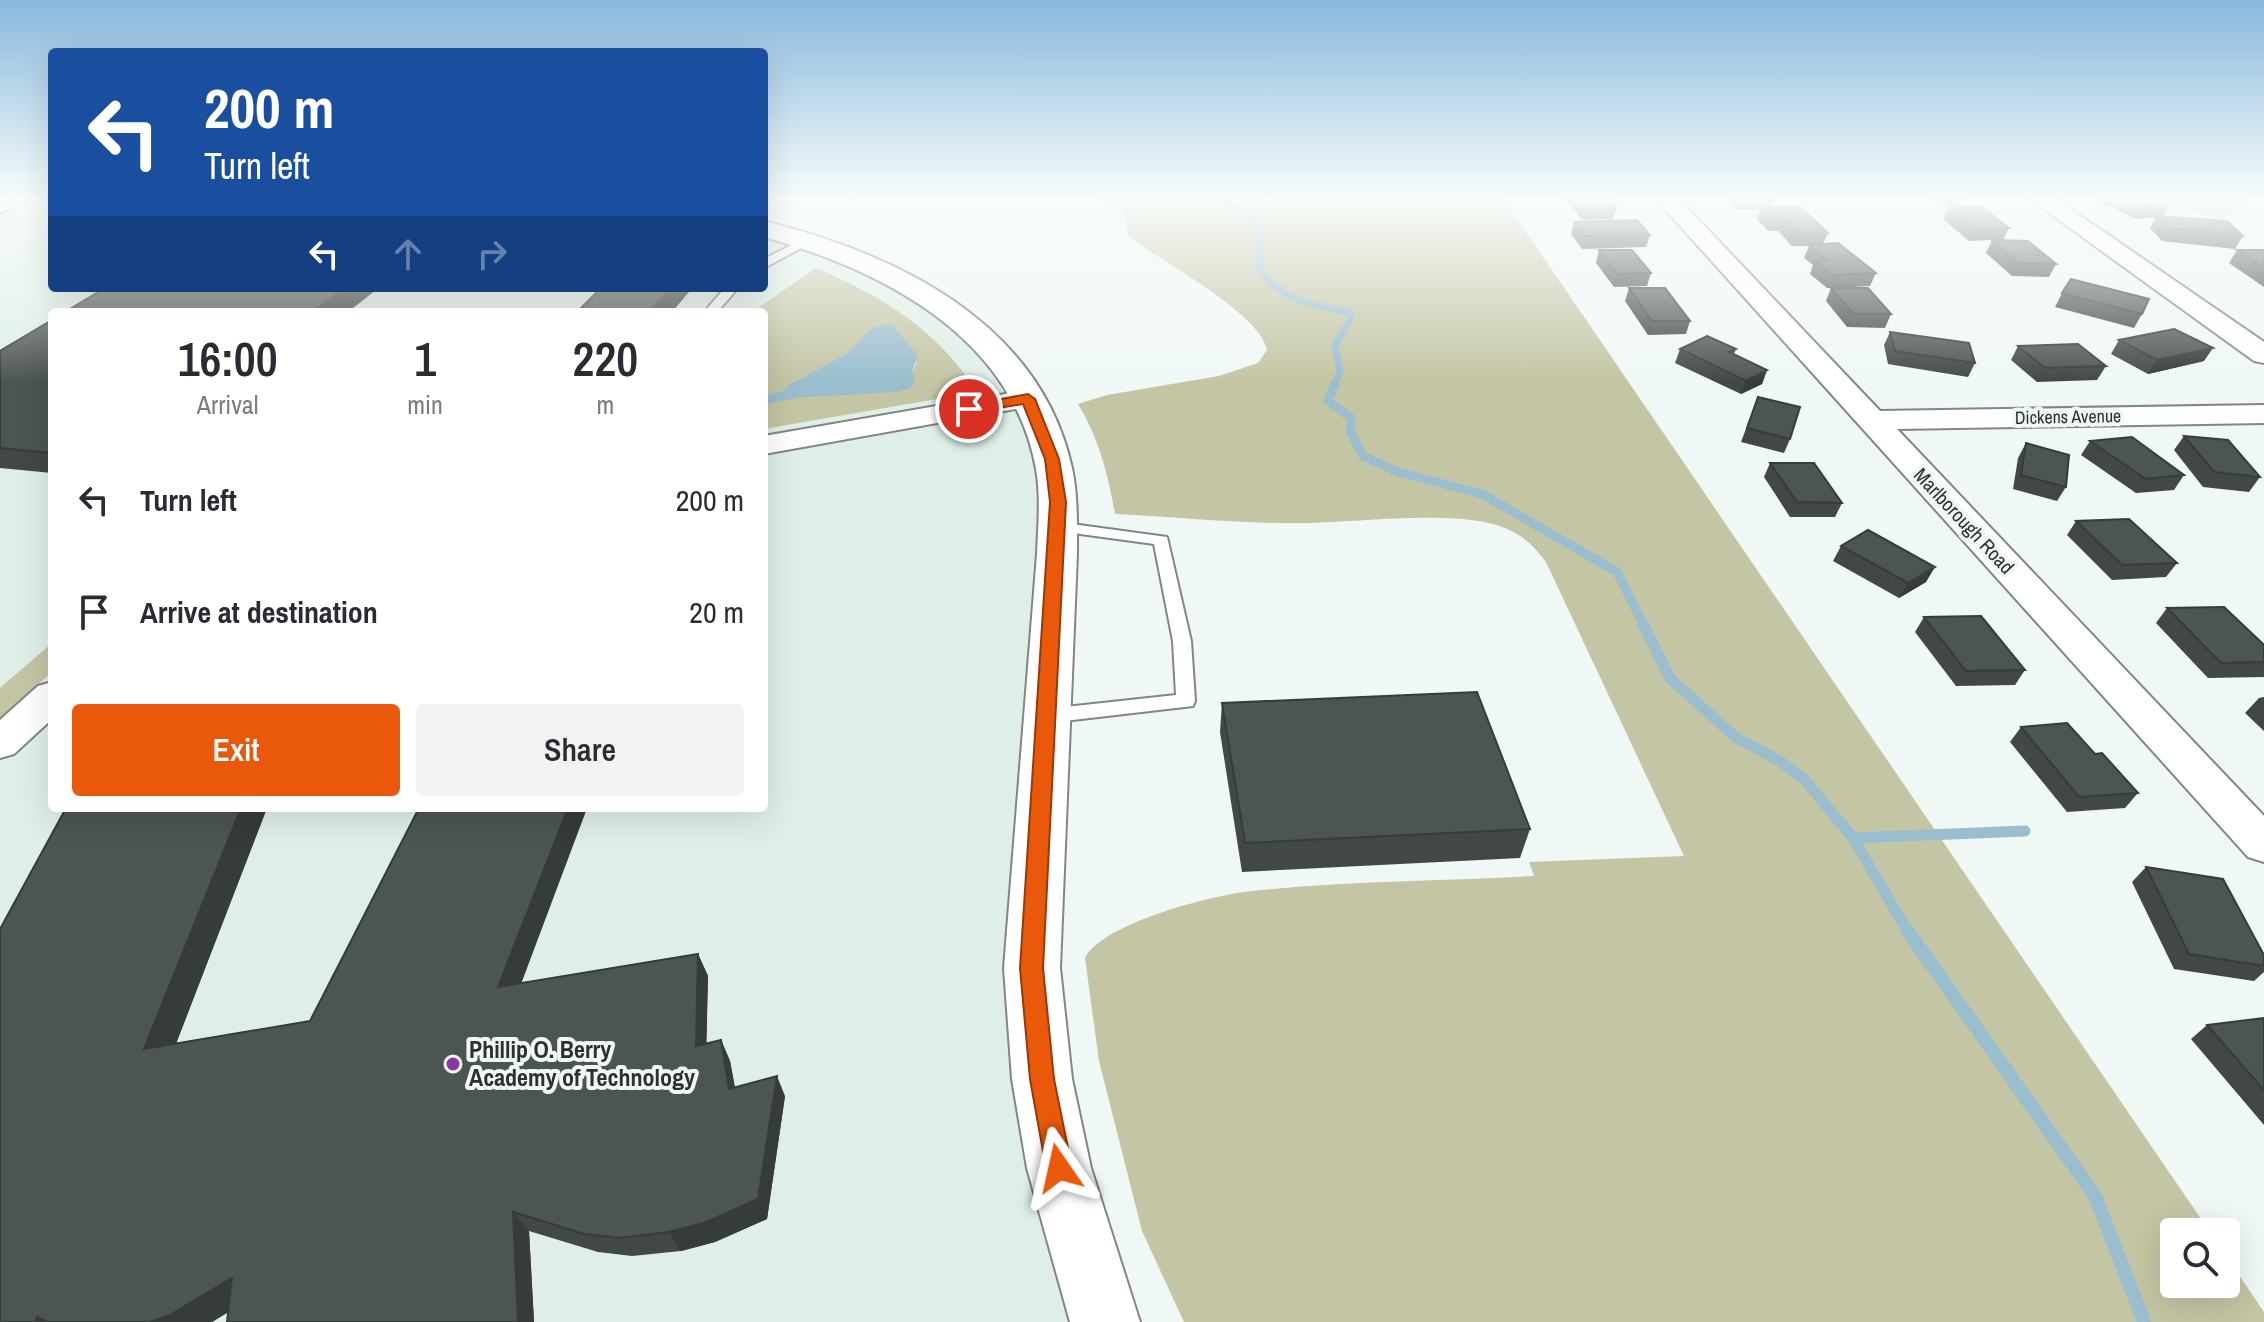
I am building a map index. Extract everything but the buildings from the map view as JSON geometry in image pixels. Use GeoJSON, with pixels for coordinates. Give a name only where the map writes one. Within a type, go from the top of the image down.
{"type":"FeatureCollection","features":[{"type":"Feature","properties":{"kind":"street"},"geometry":{"type":"LineString","coordinates":[[857,259],[880,267],[947,306],[996,351],[1028,399],[1052,459],[1058,502],[1032,968],[1040,1063],[1059,1168],[1105,1322]]}},
{"type":"Feature","properties":{"kind":"street","name":"Marlborough Road"},"geometry":{"type":"LineString","coordinates":[[1722,259],[2264,845]]}},
{"type":"Feature","properties":{"kind":"street"},"geometry":{"type":"LineString","coordinates":[[2126,259],[2264,355]]}},
{"type":"Feature","properties":{"kind":"street"},"geometry":{"type":"LineString","coordinates":[[768,444],[1028,399]]}},
{"type":"Feature","properties":{"kind":"street","name":"Dickens Avenue"},"geometry":{"type":"LineString","coordinates":[[1871,420],[2264,414]]}},
{"type":"Feature","properties":{"kind":"street"},"geometry":{"type":"LineString","coordinates":[[0,743],[48,700]]}},
{"type":"Feature","properties":{"kind":"lane"},"geometry":{"type":"LineString","coordinates":[[714,308],[728,292]]}},
{"type":"Feature","properties":{"kind":"lane"},"geometry":{"type":"LineString","coordinates":[[1047,716],[1186,701],[1182,641],[1161,540],[1057,527]]}},
{"type":"Feature","properties":{"kind":"shaded area"},"geometry":{"type":"Polygon","coordinates":[[[0,259],[48,259],[48,292],[768,292],[768,259],[853,259],[975,332],[1049,459],[1026,968],[1098,1322],[0,1322],[0,259]]]}},
{"type":"Feature","properties":{"kind":"green space"},"geometry":{"type":"Polygon","coordinates":[[[1161,259],[1544,259],[2200,1218],[2160,1218],[2160,1298],[2240,1298],[2240,1277],[2264,1312],[2264,1322],[1184,1322],[1142,1231],[1099,1061],[1085,958],[1096,945],[1135,922],[1160,913],[1252,891],[1534,876],[1529,862],[1684,856],[1546,562],[1517,534],[1493,524],[1450,518],[1280,523],[1115,514],[1102,457],[1078,404],[1107,395],[1219,376],[1258,363],[1267,350],[1261,335],[1228,304],[1161,259]]]}},
{"type":"Feature","properties":{"kind":"green space"},"geometry":{"type":"Polygon","coordinates":[[[816,268],[864,291],[907,317],[944,350],[977,392],[768,428],[768,308],[758,308],[816,268]],[[849,352],[788,385],[912,371],[917,362],[849,352]]]}},
{"type":"Feature","properties":{"kind":"green space"},"geometry":{"type":"Polygon","coordinates":[[[48,646],[48,676],[0,718],[0,688],[48,646]]]}},
{"type":"Feature","properties":{"kind":"water"},"geometry":{"type":"Polygon","coordinates":[[[893,325],[918,356],[912,371],[915,382],[911,388],[897,392],[790,398],[782,394],[788,385],[849,352],[872,328],[893,325]]]}},
{"type":"Feature","properties":{"kind":"waterway"},"geometry":{"type":"LineString","coordinates":[[1260,259],[1259,269],[1279,290],[1300,301],[1350,313],[1350,320],[1335,345],[1340,371],[1334,386]]}},
{"type":"Feature","properties":{"kind":"waterway"},"geometry":{"type":"LineString","coordinates":[[1335,384],[1328,401],[1351,418],[1351,433],[1363,456],[1398,472],[1482,494],[1617,572],[1670,678],[1735,737],[1778,760],[1804,779],[1853,838]]}},
{"type":"Feature","properties":{"kind":"waterway"},"geometry":{"type":"LineString","coordinates":[[768,399],[797,393]]}},
{"type":"Feature","properties":{"kind":"waterway"},"geometry":{"type":"LineString","coordinates":[[1853,838],[2025,831]]}},
{"type":"Feature","properties":{"kind":"waterway"},"geometry":{"type":"LineString","coordinates":[[1853,838],[1908,932]]}},
{"type":"Feature","properties":{"kind":"waterway"},"geometry":{"type":"LineString","coordinates":[[1907,930],[2095,1196],[2144,1322]]}},
{"type":"Feature","properties":{"kind":"place","name":"Phillip O. Berry Academy of Technology"},"geometry":{"type":"Point","coordinates":[453,1064]}},
{"type":"Feature","properties":{"kind":"route"},"geometry":{"type":"LineString","coordinates":[[969,409],[1028,399],[1039,419],[1052,459],[1058,502],[1032,968],[1042,1079],[1059,1168]]}}]}
